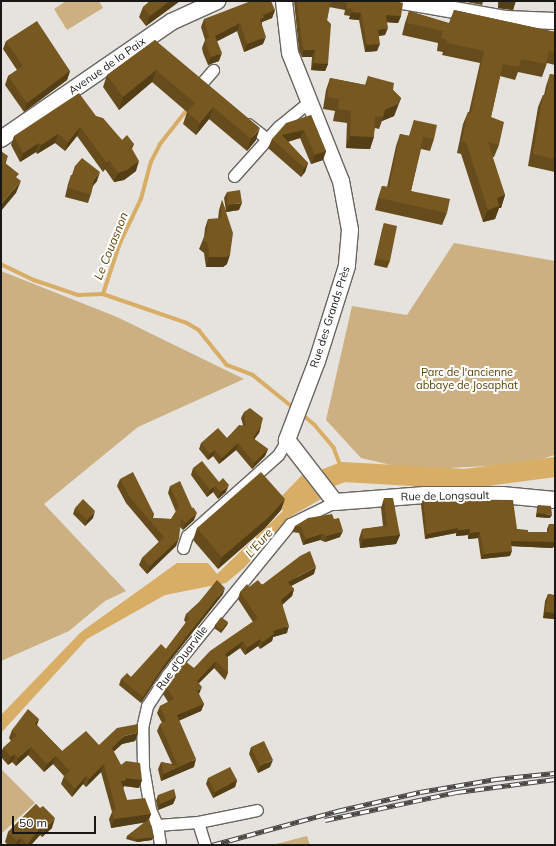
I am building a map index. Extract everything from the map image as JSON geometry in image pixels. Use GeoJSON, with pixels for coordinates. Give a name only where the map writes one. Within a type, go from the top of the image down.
{"type":"FeatureCollection","features":[{"type":"Feature","properties":{"kind":"street","name":"Avenue de la Paix"},"geometry":{"type":"LineString","coordinates":[[1,139],[152,42],[176,19],[217,1]]}},
{"type":"Feature","properties":{"kind":"street","name":"Rue des Grands Près"},"geometry":{"type":"LineString","coordinates":[[183,548],[187,536],[278,455],[287,440],[292,422],[317,361],[347,266],[350,230],[340,181],[290,53],[284,1]]}},
{"type":"Feature","properties":{"kind":"street"},"geometry":{"type":"LineString","coordinates":[[403,1],[506,19],[555,21]]}},
{"type":"Feature","properties":{"kind":"street"},"geometry":{"type":"LineString","coordinates":[[200,85],[213,70]]}},
{"type":"Feature","properties":{"kind":"street"},"geometry":{"type":"LineString","coordinates":[[189,76],[212,95]]}},
{"type":"Feature","properties":{"kind":"street"},"geometry":{"type":"LineString","coordinates":[[234,176],[267,139],[309,102]]}},
{"type":"Feature","properties":{"kind":"street"},"geometry":{"type":"LineString","coordinates":[[239,117],[267,139]]}},
{"type":"Feature","properties":{"kind":"street"},"geometry":{"type":"LineString","coordinates":[[287,440],[333,499]]}},
{"type":"Feature","properties":{"kind":"street","name":"Rue de Longsault"},"geometry":{"type":"LineString","coordinates":[[333,499],[426,495],[502,495],[555,500]]}},
{"type":"Feature","properties":{"kind":"street","name":"Rue d'Ouarville"},"geometry":{"type":"LineString","coordinates":[[160,844],[157,825],[150,809],[143,767],[142,728],[147,706],[167,675],[290,524],[333,499]]}},
{"type":"Feature","properties":{"kind":"street"},"geometry":{"type":"LineString","coordinates":[[157,825],[199,825],[257,810]]}},
{"type":"Feature","properties":{"kind":"street"},"geometry":{"type":"LineString","coordinates":[[199,825],[205,845]]}},
{"type":"Feature","properties":{"kind":"green space"},"geometry":{"type":"Polygon","coordinates":[[[66,1],[99,1],[103,8],[67,30],[54,9],[66,1]]]}},
{"type":"Feature","properties":{"kind":"green space","name":"Parc de l'ancienne abbaye de Josaphat"},"geometry":{"type":"Polygon","coordinates":[[[454,243],[555,261],[555,455],[524,464],[412,470],[361,458],[326,420],[352,306],[407,315],[454,243]]]}},
{"type":"Feature","properties":{"kind":"green space"},"geometry":{"type":"Polygon","coordinates":[[[1,271],[117,317],[244,379],[138,427],[44,504],[126,591],[105,601],[69,631],[1,661],[1,271]]]}},
{"type":"Feature","properties":{"kind":"green space"},"geometry":{"type":"Polygon","coordinates":[[[1,769],[35,803],[1,834],[1,769]]]}},
{"type":"Feature","properties":{"kind":"green space"},"geometry":{"type":"Polygon","coordinates":[[[307,836],[310,845],[272,845],[307,836]]]}},
{"type":"Feature","properties":{"kind":"water"},"geometry":{"type":"Polygon","coordinates":[[[304,473],[323,498],[288,518],[245,567],[226,583],[165,595],[87,639],[1,733],[1,715],[81,632],[177,563],[208,563],[217,574],[283,511],[276,502],[304,473]]]}},
{"type":"Feature","properties":{"kind":"building"},"geometry":{"type":"Polygon","coordinates":[[[150,1],[170,1],[150,16],[143,7],[150,1]]]}},
{"type":"Feature","properties":{"kind":"building"},"geometry":{"type":"Polygon","coordinates":[[[251,1],[271,1],[275,10],[263,15],[264,18],[260,19],[266,37],[247,44],[240,23],[215,36],[222,53],[211,57],[205,40],[209,38],[204,19],[251,1]]]}},
{"type":"Feature","properties":{"kind":"building"},"geometry":{"type":"Polygon","coordinates":[[[297,1],[331,1],[327,20],[331,24],[328,64],[314,63],[315,50],[304,50],[297,1]]]}},
{"type":"Feature","properties":{"kind":"building"},"geometry":{"type":"Polygon","coordinates":[[[335,1],[396,1],[403,3],[401,16],[386,15],[388,28],[378,30],[380,44],[367,45],[361,13],[352,12],[353,9],[347,8],[347,3],[335,1]]]}},
{"type":"Feature","properties":{"kind":"building"},"geometry":{"type":"Polygon","coordinates":[[[454,10],[555,32],[555,52],[549,51],[546,64],[521,59],[519,67],[503,64],[491,117],[504,122],[499,145],[488,142],[505,195],[497,198],[499,206],[488,210],[466,142],[462,141],[468,112],[471,113],[484,51],[447,43],[447,40],[441,38],[443,31],[407,23],[409,11],[450,24],[454,10]]]}},
{"type":"Feature","properties":{"kind":"building"},"geometry":{"type":"Polygon","coordinates":[[[37,21],[70,71],[27,103],[8,76],[23,66],[6,41],[37,21]]]}},
{"type":"Feature","properties":{"kind":"building"},"geometry":{"type":"Polygon","coordinates":[[[155,40],[260,128],[251,139],[213,107],[200,123],[187,112],[195,103],[156,70],[123,97],[107,75],[155,40]]]}},
{"type":"Feature","properties":{"kind":"building"},"geometry":{"type":"Polygon","coordinates":[[[550,74],[555,75],[555,159],[533,154],[543,95],[545,96],[550,74]]]}},
{"type":"Feature","properties":{"kind":"building"},"geometry":{"type":"Polygon","coordinates":[[[368,76],[394,83],[393,90],[401,98],[398,104],[385,110],[383,117],[375,116],[374,137],[350,136],[351,111],[338,109],[339,99],[327,97],[330,78],[366,85],[368,76]]]}},
{"type":"Feature","properties":{"kind":"building"},"geometry":{"type":"Polygon","coordinates":[[[79,93],[96,116],[103,118],[122,140],[127,135],[134,144],[131,147],[139,161],[127,170],[118,173],[109,160],[107,163],[80,127],[68,142],[58,134],[41,145],[39,143],[23,153],[14,136],[79,93]]]}},
{"type":"Feature","properties":{"kind":"building"},"geometry":{"type":"Polygon","coordinates":[[[311,115],[326,151],[315,155],[304,130],[282,135],[308,163],[304,168],[272,139],[286,123],[311,115]]]}},
{"type":"Feature","properties":{"kind":"building"},"geometry":{"type":"Polygon","coordinates":[[[414,120],[437,125],[434,139],[423,137],[411,191],[450,199],[447,213],[379,198],[382,186],[389,187],[400,134],[410,136],[414,120]]]}},
{"type":"Feature","properties":{"kind":"building"},"geometry":{"type":"Polygon","coordinates":[[[1,151],[8,156],[4,162],[19,174],[16,177],[21,181],[1,204],[1,151]]]}},
{"type":"Feature","properties":{"kind":"building"},"geometry":{"type":"Polygon","coordinates":[[[82,158],[100,172],[94,179],[91,194],[68,188],[75,166],[82,158]]]}},
{"type":"Feature","properties":{"kind":"building"},"geometry":{"type":"Polygon","coordinates":[[[240,190],[242,203],[228,205],[227,192],[240,190]]]}},
{"type":"Feature","properties":{"kind":"building"},"geometry":{"type":"Polygon","coordinates":[[[222,200],[233,233],[230,255],[227,257],[209,257],[208,244],[203,239],[207,232],[208,219],[221,218],[222,200]]]}},
{"type":"Feature","properties":{"kind":"building"},"geometry":{"type":"Polygon","coordinates":[[[384,223],[397,226],[390,261],[376,259],[384,223]]]}},
{"type":"Feature","properties":{"kind":"building"},"geometry":{"type":"Polygon","coordinates":[[[250,408],[263,418],[261,426],[253,438],[268,449],[254,463],[238,443],[222,458],[215,450],[210,454],[201,443],[218,428],[227,438],[239,425],[246,426],[244,412],[250,408]]]}},
{"type":"Feature","properties":{"kind":"building"},"geometry":{"type":"Polygon","coordinates":[[[202,461],[219,482],[223,478],[229,485],[221,492],[215,486],[210,490],[193,468],[202,461]]]}},
{"type":"Feature","properties":{"kind":"building"},"geometry":{"type":"Polygon","coordinates":[[[133,472],[154,514],[150,518],[171,519],[179,506],[170,486],[180,481],[193,510],[193,507],[197,513],[186,523],[181,518],[179,539],[150,566],[142,558],[164,537],[129,496],[120,479],[133,472]]]}},
{"type":"Feature","properties":{"kind":"building"},"geometry":{"type":"Polygon","coordinates":[[[261,472],[285,499],[269,517],[222,557],[197,528],[261,472]]]}},
{"type":"Feature","properties":{"kind":"building"},"geometry":{"type":"Polygon","coordinates":[[[384,498],[393,498],[400,535],[363,539],[362,529],[387,526],[384,498]]]}},
{"type":"Feature","properties":{"kind":"building"},"geometry":{"type":"Polygon","coordinates":[[[83,499],[95,511],[87,520],[75,508],[83,499]]]}},
{"type":"Feature","properties":{"kind":"building"},"geometry":{"type":"Polygon","coordinates":[[[423,499],[513,500],[517,529],[528,530],[528,532],[549,532],[549,524],[555,524],[555,542],[511,541],[512,551],[484,554],[480,532],[470,533],[470,529],[458,530],[458,528],[427,534],[423,499]]]}},
{"type":"Feature","properties":{"kind":"building"},"geometry":{"type":"Polygon","coordinates":[[[538,505],[551,506],[552,515],[537,513],[538,505]]]}},
{"type":"Feature","properties":{"kind":"building"},"geometry":{"type":"Polygon","coordinates":[[[332,514],[334,519],[339,518],[343,531],[327,536],[322,534],[306,539],[301,527],[295,526],[308,518],[332,514]]]}},
{"type":"Feature","properties":{"kind":"building"},"geometry":{"type":"Polygon","coordinates":[[[310,551],[316,567],[288,582],[294,589],[281,600],[289,626],[273,631],[274,634],[263,642],[260,639],[247,648],[243,641],[225,654],[228,658],[228,673],[216,661],[197,681],[202,687],[197,691],[204,704],[177,715],[196,759],[164,774],[161,762],[178,766],[160,724],[166,721],[160,706],[174,699],[166,687],[185,661],[194,668],[210,651],[258,618],[240,592],[247,584],[249,587],[258,580],[262,585],[300,556],[310,551]]]}},
{"type":"Feature","properties":{"kind":"building"},"geometry":{"type":"Polygon","coordinates":[[[217,580],[225,588],[164,665],[143,697],[121,679],[127,673],[131,677],[161,644],[166,649],[189,618],[186,614],[199,602],[217,580]]]}},
{"type":"Feature","properties":{"kind":"building"},"geometry":{"type":"Polygon","coordinates":[[[548,594],[555,595],[555,613],[545,612],[548,594]]]}},
{"type":"Feature","properties":{"kind":"building"},"geometry":{"type":"Polygon","coordinates":[[[221,617],[228,622],[222,630],[215,625],[221,617]]]}},
{"type":"Feature","properties":{"kind":"building"},"geometry":{"type":"Polygon","coordinates":[[[28,709],[39,719],[35,724],[62,751],[86,731],[99,745],[117,728],[138,724],[138,733],[124,736],[112,748],[121,765],[126,761],[140,763],[142,780],[126,778],[125,781],[121,781],[127,800],[145,798],[151,814],[114,819],[112,811],[116,810],[104,764],[89,779],[86,776],[75,789],[64,776],[70,771],[56,756],[47,764],[31,747],[18,758],[15,754],[11,757],[3,748],[17,735],[12,730],[28,709]]]}},
{"type":"Feature","properties":{"kind":"building"},"geometry":{"type":"Polygon","coordinates":[[[264,741],[273,760],[260,766],[251,747],[264,741]]]}},
{"type":"Feature","properties":{"kind":"building"},"geometry":{"type":"Polygon","coordinates":[[[230,767],[237,780],[215,792],[208,778],[230,767]]]}},
{"type":"Feature","properties":{"kind":"building"},"geometry":{"type":"Polygon","coordinates":[[[174,789],[176,797],[160,804],[158,795],[174,789]]]}},
{"type":"Feature","properties":{"kind":"building"},"geometry":{"type":"Polygon","coordinates":[[[36,804],[40,808],[43,806],[55,818],[46,828],[43,825],[27,844],[21,838],[17,841],[8,832],[36,804]]]}},
{"type":"Feature","properties":{"kind":"building"},"geometry":{"type":"Polygon","coordinates":[[[149,819],[154,837],[138,839],[127,836],[149,819]]]}},
{"type":"Feature","properties":{"kind":"waterway","name":"Le Couasnon"},"geometry":{"type":"LineString","coordinates":[[103,294],[120,243],[141,199],[151,162],[160,144],[187,110]]}},
{"type":"Feature","properties":{"kind":"waterway"},"geometry":{"type":"LineString","coordinates":[[1,264],[34,280],[78,295],[103,294],[187,323],[199,330],[227,365],[253,375],[294,408]]}},
{"type":"Feature","properties":{"kind":"waterway"},"geometry":{"type":"LineString","coordinates":[[302,414],[315,425],[334,448],[343,472]]}},
{"type":"Feature","properties":{"kind":"waterway","name":"L'Eure"},"geometry":{"type":"LineString","coordinates":[[305,493],[312,484],[343,472],[465,479],[555,467]]}},
{"type":"Feature","properties":{"kind":"railway"},"geometry":{"type":"LineString","coordinates":[[212,845],[337,811],[420,792],[496,779],[555,773]]}},
{"type":"Feature","properties":{"kind":"railway"},"geometry":{"type":"LineString","coordinates":[[325,820],[457,792],[555,779]]}}]}
